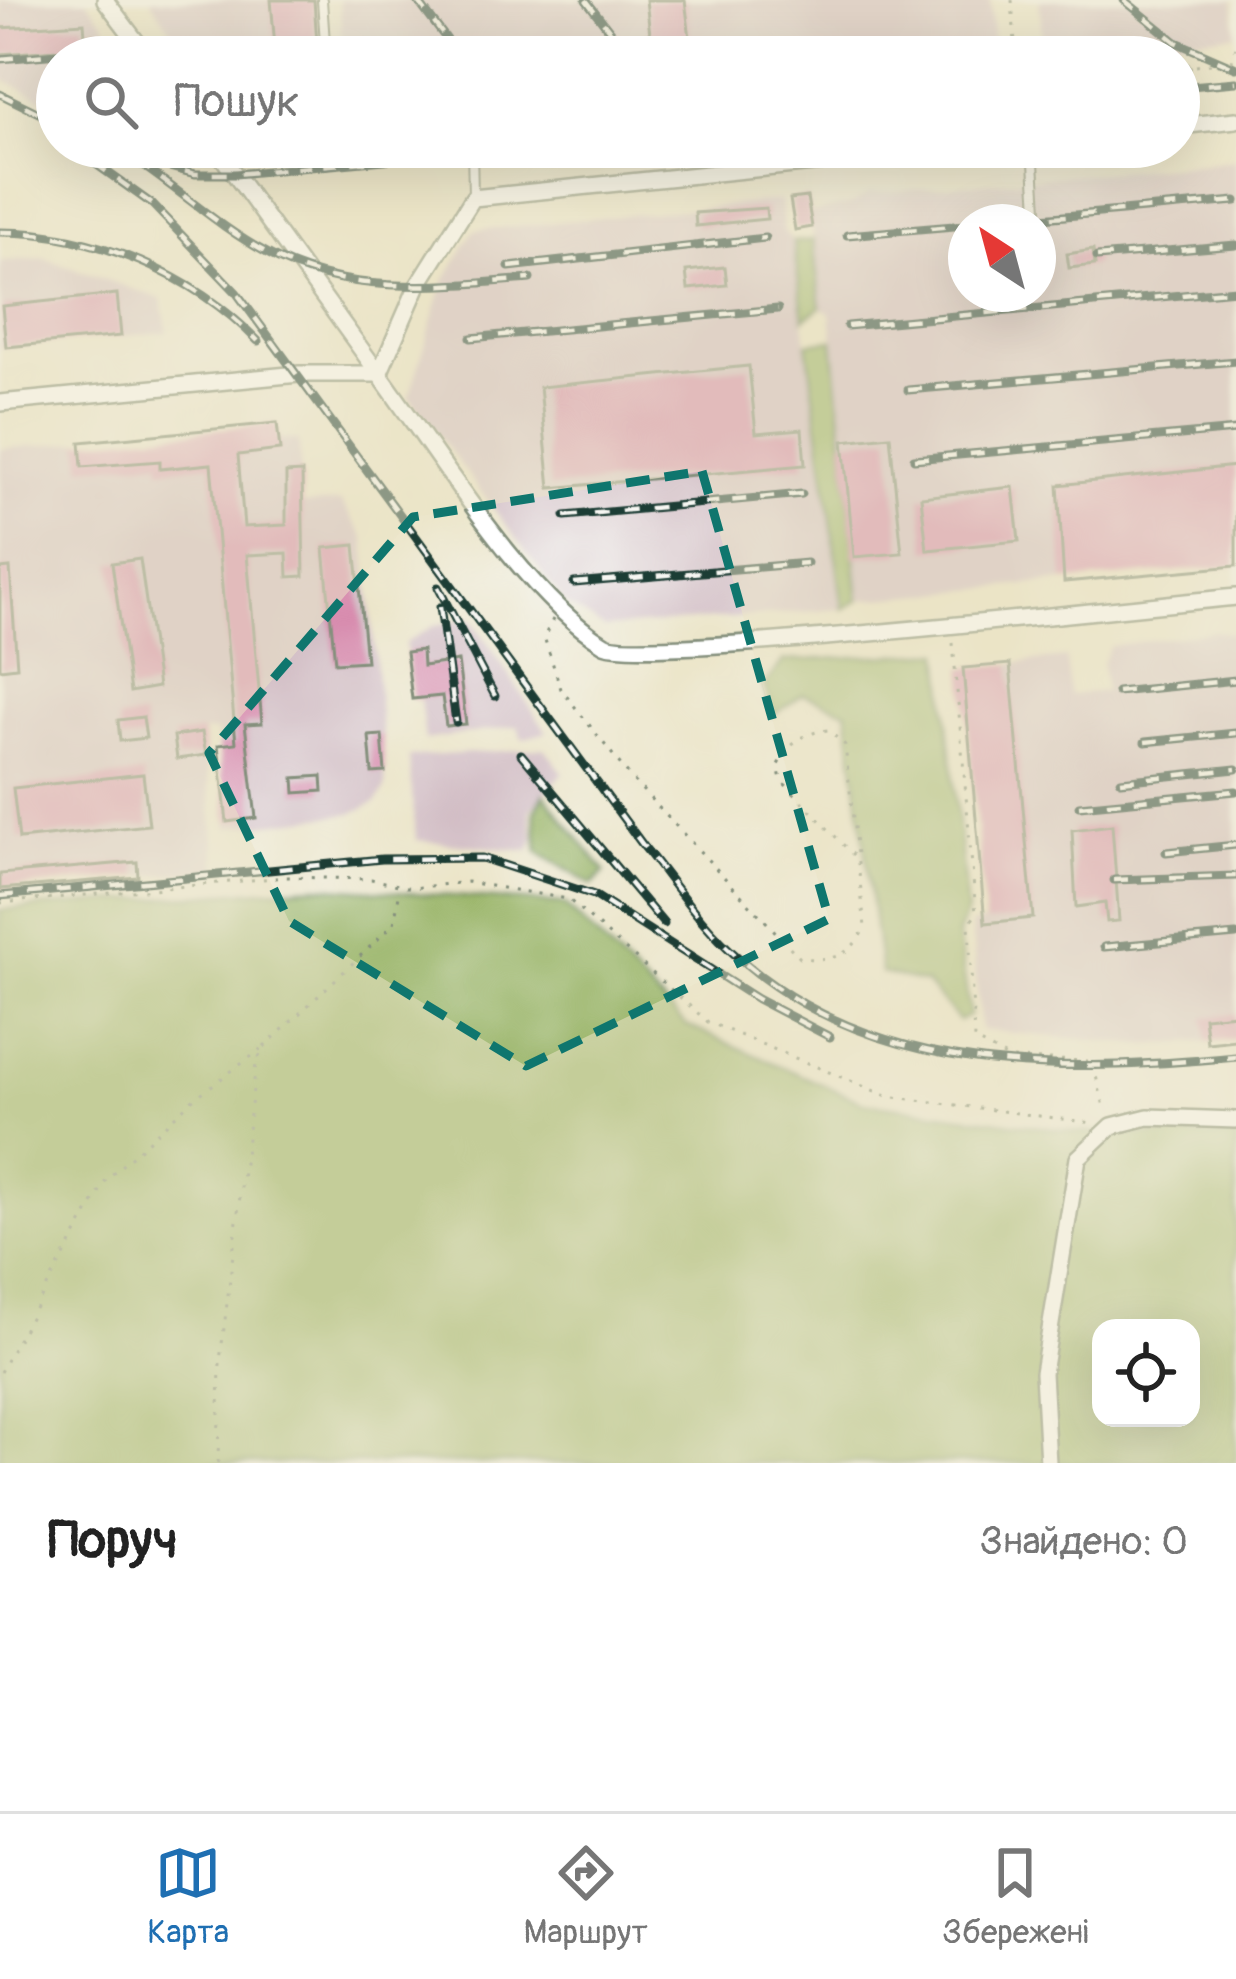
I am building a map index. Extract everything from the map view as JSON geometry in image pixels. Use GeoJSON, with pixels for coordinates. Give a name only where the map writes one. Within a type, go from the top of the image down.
{"type":"FeatureCollection","features":[{"type":"Feature","properties":{"kind":"street"},"geometry":{"type":"LineString","coordinates":[[106,0],[133,36]]}},
{"type":"Feature","properties":{"kind":"street"},"geometry":{"type":"LineString","coordinates":[[1200,124],[1236,120]]}},
{"type":"Feature","properties":{"kind":"street"},"geometry":{"type":"LineString","coordinates":[[230,168],[556,612],[610,648],[1236,597]]}},
{"type":"Feature","properties":{"kind":"street"},"geometry":{"type":"LineString","coordinates":[[379,374],[417,287],[473,198],[765,168]]}},
{"type":"Feature","properties":{"kind":"street"},"geometry":{"type":"LineString","coordinates":[[0,403],[299,374],[379,374]]}},
{"type":"Feature","properties":{"kind":"street"},"geometry":{"type":"LineString","coordinates":[[1048,1463],[1043,1373],[1078,1158],[1112,1126],[1148,1117],[1236,1120]]}},
{"type":"Feature","properties":{"kind":"lane"},"geometry":{"type":"LineString","coordinates":[[322,0],[325,36]]}},
{"type":"Feature","properties":{"kind":"lane"},"geometry":{"type":"LineString","coordinates":[[472,168],[473,198]]}},
{"type":"Feature","properties":{"kind":"lane"},"geometry":{"type":"LineString","coordinates":[[1034,168],[1037,204]]}},
{"type":"Feature","properties":{"kind":"path"},"geometry":{"type":"LineString","coordinates":[[1012,0],[1015,36]]}},
{"type":"Feature","properties":{"kind":"path"},"geometry":{"type":"LineString","coordinates":[[1200,65],[1232,61],[1236,46]]}},
{"type":"Feature","properties":{"kind":"path"},"geometry":{"type":"LineString","coordinates":[[556,612],[544,637],[561,689],[631,778],[800,958],[832,961],[856,946],[865,927],[858,860],[845,745],[828,730],[810,732],[788,746],[778,765],[781,780],[858,860]]}},
{"type":"Feature","properties":{"kind":"path"},"geometry":{"type":"LineString","coordinates":[[951,623],[976,914],[969,924],[974,1040],[1010,1059],[1092,1061],[1102,1083],[1100,1102],[1112,1126]]}},
{"type":"Feature","properties":{"kind":"path"},"geometry":{"type":"LineString","coordinates":[[0,903],[243,878],[370,879],[401,887],[466,883],[568,899],[708,1022],[887,1096],[1112,1126]]}},
{"type":"Feature","properties":{"kind":"path"},"geometry":{"type":"LineString","coordinates":[[0,1372],[106,1180],[192,1100],[263,1048],[394,924],[401,887]]}},
{"type":"Feature","properties":{"kind":"path"},"geometry":{"type":"LineString","coordinates":[[218,1463],[220,1361],[256,1064],[263,1048]]}},
{"type":"Feature","properties":{"kind":"highlighted area"},"geometry":{"type":"Polygon","coordinates":[[[702,471],[829,919],[526,1066],[289,921],[209,753],[413,517],[702,471]]]}},
{"type":"Feature","properties":{"kind":"shaded area"},"geometry":{"type":"Polygon","coordinates":[[[0,0],[87,0],[114,36],[36,36],[36,96],[0,78],[0,0]]]}},
{"type":"Feature","properties":{"kind":"shaded area"},"geometry":{"type":"Polygon","coordinates":[[[150,0],[315,0],[318,36],[175,36],[150,0]]]}},
{"type":"Feature","properties":{"kind":"shaded area"},"geometry":{"type":"Polygon","coordinates":[[[339,0],[990,0],[993,36],[342,36],[339,0]]]}},
{"type":"Feature","properties":{"kind":"shaded area"},"geometry":{"type":"Polygon","coordinates":[[[1039,0],[1233,0],[1236,34],[1042,36],[1039,0]]]}},
{"type":"Feature","properties":{"kind":"shaded area"},"geometry":{"type":"Polygon","coordinates":[[[1236,160],[1236,566],[859,600],[831,313],[821,307],[812,228],[795,230],[790,199],[807,197],[811,213],[852,204],[869,193],[1147,168],[1200,168],[1200,163],[1236,160]]]}},
{"type":"Feature","properties":{"kind":"shaded area"},"geometry":{"type":"Polygon","coordinates":[[[780,200],[784,231],[793,242],[843,609],[604,628],[565,603],[409,397],[444,282],[474,230],[780,200]]]}},
{"type":"Feature","properties":{"kind":"shaded area"},"geometry":{"type":"Polygon","coordinates":[[[44,258],[161,299],[168,332],[0,348],[0,261],[44,258]]]}},
{"type":"Feature","properties":{"kind":"shaded area"},"geometry":{"type":"Polygon","coordinates":[[[277,423],[279,439],[299,440],[302,504],[341,502],[365,538],[386,786],[377,802],[353,813],[228,828],[216,732],[203,732],[218,869],[0,889],[0,449],[277,423]]]}},
{"type":"Feature","properties":{"kind":"shaded area"},"geometry":{"type":"Polygon","coordinates":[[[471,618],[547,732],[522,739],[518,726],[425,740],[420,699],[412,699],[405,643],[435,625],[471,618]]]}},
{"type":"Feature","properties":{"kind":"shaded area"},"geometry":{"type":"Polygon","coordinates":[[[1214,631],[1236,634],[1236,1040],[1142,1045],[981,1030],[971,925],[985,922],[963,668],[1066,658],[1070,695],[1105,691],[1102,663],[1110,646],[1214,631]]]}},
{"type":"Feature","properties":{"kind":"shaded area"},"geometry":{"type":"Polygon","coordinates":[[[545,748],[563,773],[530,811],[534,838],[529,851],[416,840],[409,757],[545,748]]]}},
{"type":"Feature","properties":{"kind":"green space"},"geometry":{"type":"Polygon","coordinates":[[[813,240],[821,307],[804,319],[793,242],[813,240]]]}},
{"type":"Feature","properties":{"kind":"green space"},"geometry":{"type":"Polygon","coordinates":[[[833,340],[859,600],[843,609],[807,343],[833,340]]]}},
{"type":"Feature","properties":{"kind":"green space"},"geometry":{"type":"Polygon","coordinates":[[[941,652],[967,912],[958,934],[970,1015],[959,1021],[926,983],[881,973],[847,711],[803,694],[774,715],[764,685],[783,661],[941,652]]]}},
{"type":"Feature","properties":{"kind":"green space"},"geometry":{"type":"Polygon","coordinates":[[[544,794],[605,872],[592,885],[538,852],[535,811],[544,794]]]}},
{"type":"Feature","properties":{"kind":"green space"},"geometry":{"type":"Polygon","coordinates":[[[315,886],[564,904],[686,1025],[863,1102],[1075,1132],[1236,1137],[1236,1463],[0,1463],[0,910],[315,886]]]}},
{"type":"Feature","properties":{"kind":"building"},"geometry":{"type":"Polygon","coordinates":[[[271,0],[314,0],[316,36],[274,36],[271,0]]]}},
{"type":"Feature","properties":{"kind":"building"},"geometry":{"type":"Polygon","coordinates":[[[646,0],[685,0],[690,36],[650,36],[646,0]]]}},
{"type":"Feature","properties":{"kind":"building"},"geometry":{"type":"Polygon","coordinates":[[[84,23],[85,36],[36,36],[36,51],[0,54],[0,28],[84,23]]]}},
{"type":"Feature","properties":{"kind":"building"},"geometry":{"type":"Polygon","coordinates":[[[807,197],[812,227],[795,230],[790,199],[807,197]]]}},
{"type":"Feature","properties":{"kind":"building"},"geometry":{"type":"Polygon","coordinates":[[[766,208],[767,219],[696,226],[695,213],[766,208]]]}},
{"type":"Feature","properties":{"kind":"building"},"geometry":{"type":"Polygon","coordinates":[[[1093,250],[1095,265],[1069,268],[1067,254],[1093,250]]]}},
{"type":"Feature","properties":{"kind":"building"},"geometry":{"type":"Polygon","coordinates":[[[725,267],[727,285],[688,289],[686,271],[725,267]]]}},
{"type":"Feature","properties":{"kind":"building"},"geometry":{"type":"Polygon","coordinates":[[[117,294],[121,336],[6,347],[2,306],[117,294]]]}},
{"type":"Feature","properties":{"kind":"building"},"geometry":{"type":"Polygon","coordinates":[[[749,366],[756,433],[802,429],[805,465],[550,488],[540,387],[749,366]]]}},
{"type":"Feature","properties":{"kind":"building"},"geometry":{"type":"Polygon","coordinates":[[[277,423],[280,450],[238,455],[244,527],[286,525],[286,473],[302,472],[304,576],[288,577],[287,553],[247,555],[262,723],[245,724],[256,818],[227,822],[218,745],[236,743],[211,464],[160,469],[160,461],[82,467],[80,442],[277,423]]]}},
{"type":"Feature","properties":{"kind":"building"},"geometry":{"type":"Polygon","coordinates":[[[890,436],[902,553],[854,557],[843,441],[890,436]]]}},
{"type":"Feature","properties":{"kind":"building"},"geometry":{"type":"Polygon","coordinates":[[[1236,466],[1236,566],[1064,582],[1058,485],[1236,466]]]}},
{"type":"Feature","properties":{"kind":"building"},"geometry":{"type":"Polygon","coordinates":[[[1013,487],[1019,541],[927,550],[921,497],[1013,487]]]}},
{"type":"Feature","properties":{"kind":"building"},"geometry":{"type":"Polygon","coordinates":[[[355,545],[366,661],[335,663],[324,548],[355,545]]]}},
{"type":"Feature","properties":{"kind":"building"},"geometry":{"type":"Polygon","coordinates":[[[140,559],[158,687],[130,692],[112,563],[140,559]]]}},
{"type":"Feature","properties":{"kind":"building"},"geometry":{"type":"Polygon","coordinates":[[[10,568],[17,667],[0,669],[0,569],[10,568]]]}},
{"type":"Feature","properties":{"kind":"building"},"geometry":{"type":"Polygon","coordinates":[[[422,650],[423,666],[458,661],[466,724],[446,726],[442,696],[412,699],[406,652],[422,650]]]}},
{"type":"Feature","properties":{"kind":"building"},"geometry":{"type":"Polygon","coordinates":[[[1010,664],[1033,918],[985,923],[963,668],[1010,664]]]}},
{"type":"Feature","properties":{"kind":"building"},"geometry":{"type":"Polygon","coordinates":[[[143,717],[146,738],[120,741],[118,720],[143,717]]]}},
{"type":"Feature","properties":{"kind":"building"},"geometry":{"type":"Polygon","coordinates":[[[202,732],[206,755],[177,759],[174,736],[202,732]]]}},
{"type":"Feature","properties":{"kind":"building"},"geometry":{"type":"Polygon","coordinates":[[[382,735],[385,772],[372,773],[369,736],[382,735]]]}},
{"type":"Feature","properties":{"kind":"building"},"geometry":{"type":"Polygon","coordinates":[[[143,774],[149,825],[19,839],[13,788],[143,774]]]}},
{"type":"Feature","properties":{"kind":"building"},"geometry":{"type":"Polygon","coordinates":[[[322,776],[323,791],[295,793],[294,778],[322,776]]]}},
{"type":"Feature","properties":{"kind":"building"},"geometry":{"type":"Polygon","coordinates":[[[1112,825],[1119,921],[1107,922],[1105,903],[1076,907],[1072,830],[1112,825]]]}},
{"type":"Feature","properties":{"kind":"building"},"geometry":{"type":"Polygon","coordinates":[[[137,862],[138,877],[0,889],[0,874],[137,862]]]}},
{"type":"Feature","properties":{"kind":"building"},"geometry":{"type":"Polygon","coordinates":[[[1236,1014],[1236,1040],[1207,1043],[1204,1017],[1236,1014]]]}},
{"type":"Feature","properties":{"kind":"railway"},"geometry":{"type":"LineString","coordinates":[[417,0],[444,36]]}},
{"type":"Feature","properties":{"kind":"railway"},"geometry":{"type":"LineString","coordinates":[[586,0],[614,36]]}},
{"type":"Feature","properties":{"kind":"railway"},"geometry":{"type":"LineString","coordinates":[[1124,0],[1169,36]]}},
{"type":"Feature","properties":{"kind":"railway"},"geometry":{"type":"LineString","coordinates":[[1200,52],[1236,68]]}},
{"type":"Feature","properties":{"kind":"railway"},"geometry":{"type":"LineString","coordinates":[[0,59],[36,56]]}},
{"type":"Feature","properties":{"kind":"railway"},"geometry":{"type":"LineString","coordinates":[[1200,85],[1236,82]]}},
{"type":"Feature","properties":{"kind":"railway"},"geometry":{"type":"LineString","coordinates":[[0,94],[36,112]]}},
{"type":"Feature","properties":{"kind":"railway"},"geometry":{"type":"LineString","coordinates":[[101,168],[152,204],[236,292],[645,848],[740,959],[794,998],[852,1027],[912,1047],[1040,1065],[1236,1057]]}},
{"type":"Feature","properties":{"kind":"railway"},"geometry":{"type":"LineString","coordinates":[[146,168],[267,253],[329,277],[396,285],[530,279]]}},
{"type":"Feature","properties":{"kind":"railway"},"geometry":{"type":"LineString","coordinates":[[173,168],[195,174],[299,168]]}},
{"type":"Feature","properties":{"kind":"railway"},"geometry":{"type":"LineString","coordinates":[[1056,217],[1236,201]]}},
{"type":"Feature","properties":{"kind":"railway"},"geometry":{"type":"LineString","coordinates":[[847,235],[948,227]]}},
{"type":"Feature","properties":{"kind":"railway"},"geometry":{"type":"LineString","coordinates":[[0,232],[71,240],[140,261],[203,296],[258,341]]}},
{"type":"Feature","properties":{"kind":"railway"},"geometry":{"type":"LineString","coordinates":[[509,267],[765,238]]}},
{"type":"Feature","properties":{"kind":"railway"},"geometry":{"type":"LineString","coordinates":[[1097,257],[1236,245]]}},
{"type":"Feature","properties":{"kind":"railway"},"geometry":{"type":"LineString","coordinates":[[847,326],[1236,290]]}},
{"type":"Feature","properties":{"kind":"railway"},"geometry":{"type":"LineString","coordinates":[[471,338],[778,309]]}},
{"type":"Feature","properties":{"kind":"railway"},"geometry":{"type":"LineString","coordinates":[[908,390],[1236,361]]}},
{"type":"Feature","properties":{"kind":"railway"},"geometry":{"type":"LineString","coordinates":[[914,459],[1236,430]]}},
{"type":"Feature","properties":{"kind":"railway"},"geometry":{"type":"LineString","coordinates":[[565,516],[802,494]]}},
{"type":"Feature","properties":{"kind":"railway"},"geometry":{"type":"LineString","coordinates":[[574,583],[807,563]]}},
{"type":"Feature","properties":{"kind":"railway"},"geometry":{"type":"LineString","coordinates":[[438,587],[495,696]]}},
{"type":"Feature","properties":{"kind":"railway"},"geometry":{"type":"LineString","coordinates":[[440,607],[456,722]]}},
{"type":"Feature","properties":{"kind":"railway"},"geometry":{"type":"LineString","coordinates":[[1117,692],[1236,680]]}},
{"type":"Feature","properties":{"kind":"railway"},"geometry":{"type":"LineString","coordinates":[[1145,742],[1236,733]]}},
{"type":"Feature","properties":{"kind":"railway"},"geometry":{"type":"LineString","coordinates":[[521,754],[664,924]]}},
{"type":"Feature","properties":{"kind":"railway"},"geometry":{"type":"LineString","coordinates":[[1121,781],[1236,769]]}},
{"type":"Feature","properties":{"kind":"railway"},"geometry":{"type":"LineString","coordinates":[[1079,806],[1236,791]]}},
{"type":"Feature","properties":{"kind":"railway"},"geometry":{"type":"LineString","coordinates":[[1166,852],[1236,845]]}},
{"type":"Feature","properties":{"kind":"railway"},"geometry":{"type":"LineString","coordinates":[[0,896],[382,859],[482,858],[594,895],[757,999],[830,1037]]}},
{"type":"Feature","properties":{"kind":"railway"},"geometry":{"type":"LineString","coordinates":[[1114,880],[1236,876]]}},
{"type":"Feature","properties":{"kind":"railway"},"geometry":{"type":"LineString","coordinates":[[1104,947],[1236,935]]}}]}
